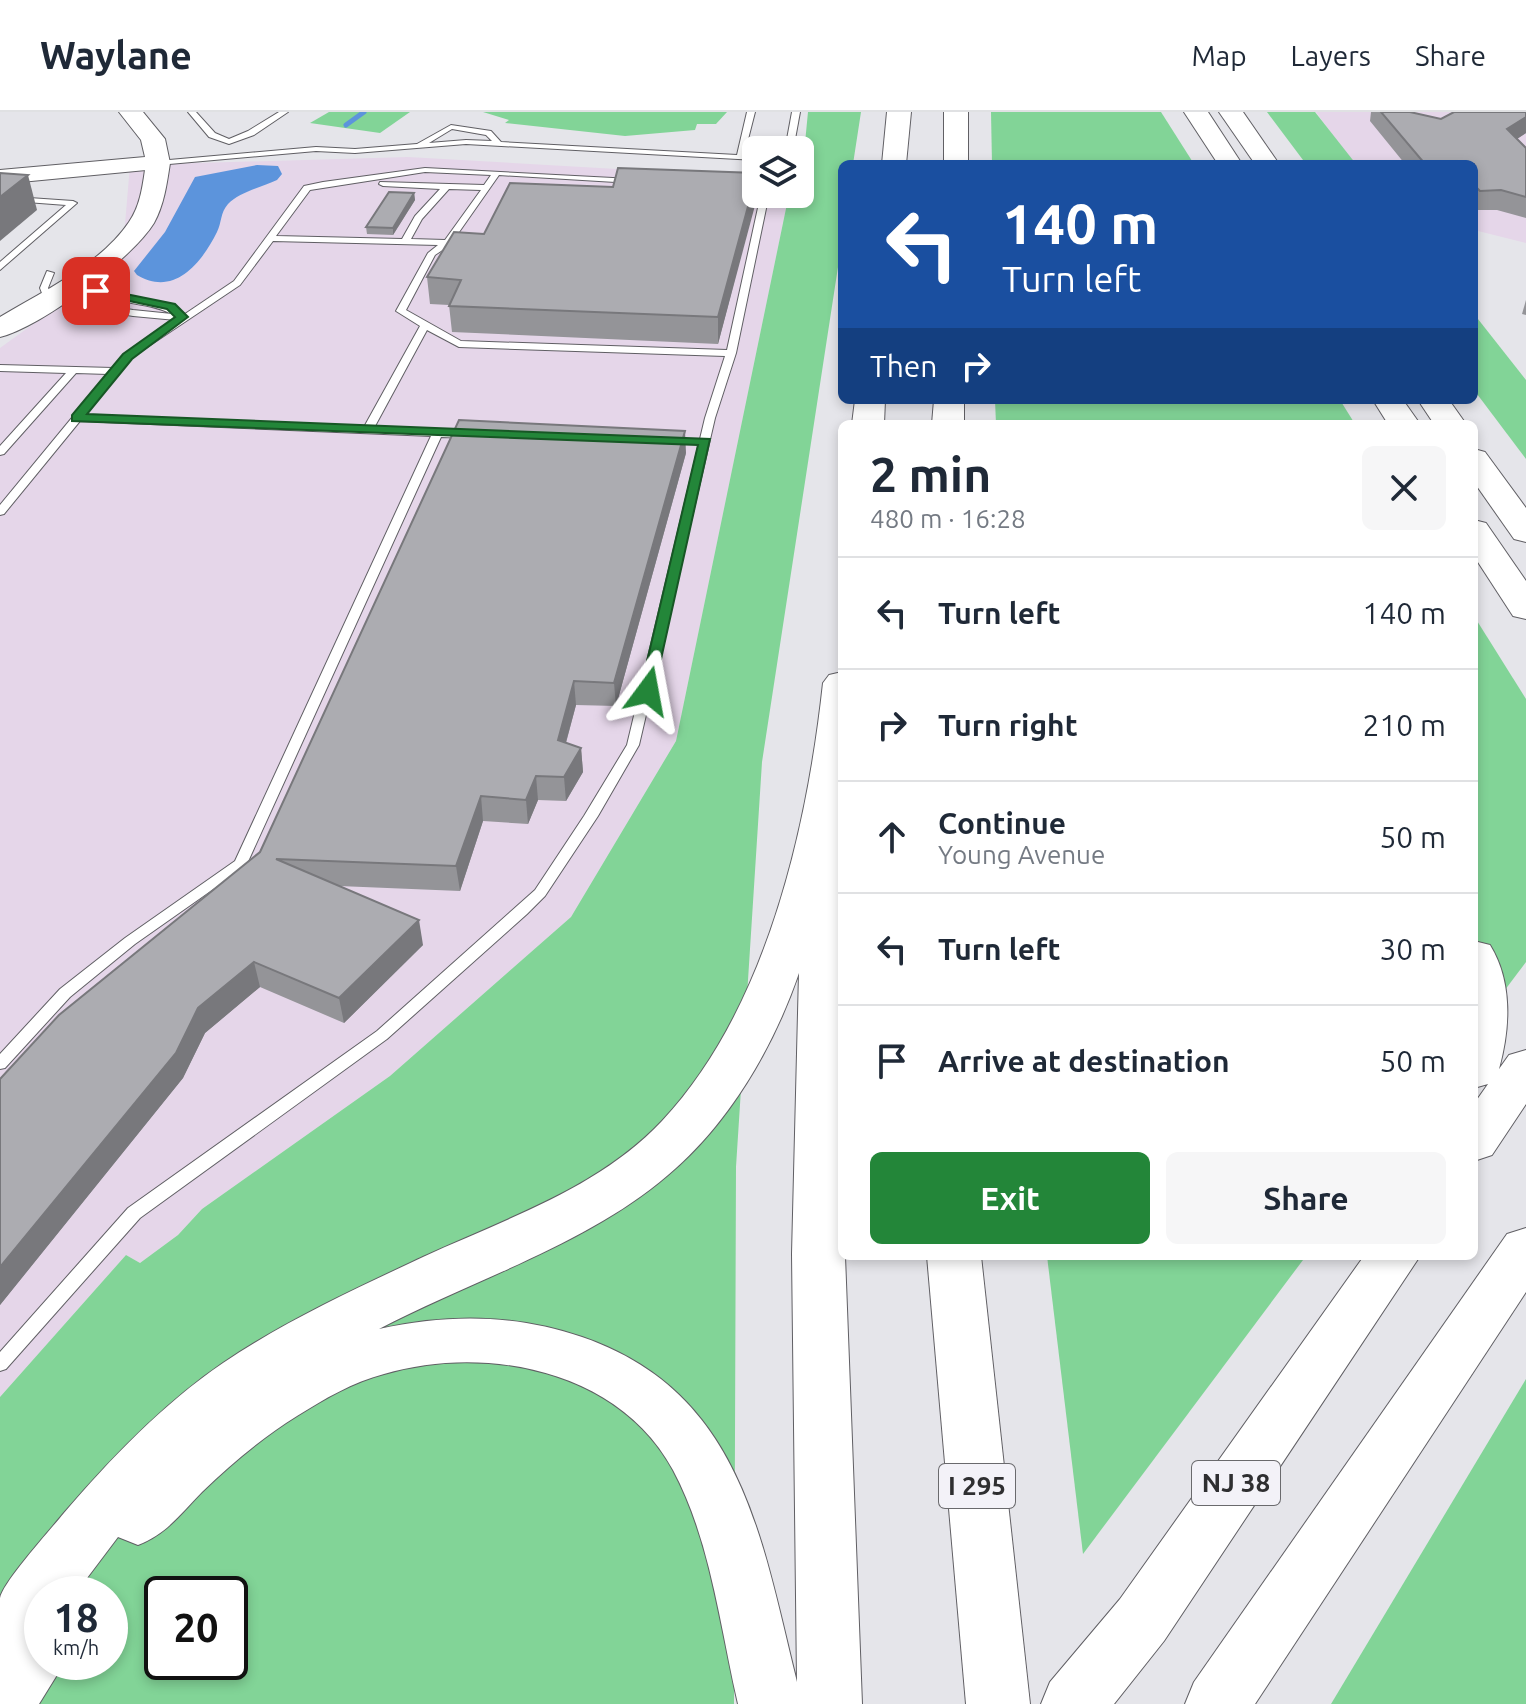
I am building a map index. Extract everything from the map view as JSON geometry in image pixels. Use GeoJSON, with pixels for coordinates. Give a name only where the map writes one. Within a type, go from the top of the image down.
{"type":"FeatureCollection","features":[{"type":"Feature","properties":{"kind":"main road"},"geometry":{"type":"LineString","coordinates":[[894,160],[899,112]]}},
{"type":"Feature","properties":{"kind":"main road"},"geometry":{"type":"LineString","coordinates":[[956,112],[956,160]]}},
{"type":"Feature","properties":{"kind":"main road"},"geometry":{"type":"LineString","coordinates":[[1196,112],[1227,160]]}},
{"type":"Feature","properties":{"kind":"main road"},"geometry":{"type":"LineString","coordinates":[[1231,112],[1264,160]]}},
{"type":"Feature","properties":{"kind":"main road"},"geometry":{"type":"LineString","coordinates":[[0,305],[86,275],[138,228],[152,197],[158,163],[153,139],[119,125]]}},
{"type":"Feature","properties":{"kind":"main road"},"geometry":{"type":"LineString","coordinates":[[119,125],[130,165],[123,192]]}},
{"type":"Feature","properties":{"kind":"main road"},"geometry":{"type":"LineString","coordinates":[[46,172],[97,158],[119,125]]}},
{"type":"Feature","properties":{"kind":"main road"},"geometry":{"type":"LineString","coordinates":[[0,177],[158,163]]}},
{"type":"Feature","properties":{"kind":"main road"},"geometry":{"type":"LineString","coordinates":[[0,329],[103,232]]}},
{"type":"Feature","properties":{"kind":"main road"},"geometry":{"type":"LineString","coordinates":[[1478,465],[1526,532]]}},
{"type":"Feature","properties":{"kind":"main road"},"geometry":{"type":"LineString","coordinates":[[1478,536],[1526,608]]}},
{"type":"Feature","properties":{"kind":"main road"},"geometry":{"type":"LineString","coordinates":[[830,1704],[821,1405],[820,1184],[828,800],[838,716]]}},
{"type":"Feature","properties":{"kind":"main road"},"geometry":{"type":"LineString","coordinates":[[0,1647],[116,1495],[166,1443],[222,1395],[349,1319],[561,1218],[625,1180],[676,1138],[745,1047],[761,1012],[783,957],[828,800]]}},
{"type":"Feature","properties":{"kind":"main road"},"geometry":{"type":"LineString","coordinates":[[1478,967],[1483,981],[1485,1018],[1478,1052]]}},
{"type":"Feature","properties":{"kind":"main road"},"geometry":{"type":"LineString","coordinates":[[1478,1136],[1526,1067]]}},
{"type":"Feature","properties":{"kind":"main road"},"geometry":{"type":"LineString","coordinates":[[1217,1704],[1526,1249]]}},
{"type":"Feature","properties":{"kind":"main road","name":"I 295"},"geometry":{"type":"LineString","coordinates":[[955,1260],[998,1704]]}},
{"type":"Feature","properties":{"kind":"main road","name":"NJ 38"},"geometry":{"type":"LineString","coordinates":[[1073,1704],[1142,1620],[1390,1260]]}},
{"type":"Feature","properties":{"kind":"main road"},"geometry":{"type":"LineString","coordinates":[[89,1576],[172,1480],[241,1420],[310,1376],[382,1349],[454,1337],[525,1342],[588,1361],[646,1397],[691,1447],[721,1508],[770,1704]]}},
{"type":"Feature","properties":{"kind":"main road"},"geometry":{"type":"LineString","coordinates":[[3,1704],[24,1671]]}},
{"type":"Feature","properties":{"kind":"lane"},"geometry":{"type":"LineString","coordinates":[[192,112],[212,135],[229,142],[235,155]]}},
{"type":"Feature","properties":{"kind":"lane"},"geometry":{"type":"LineString","coordinates":[[229,142],[251,133],[284,112]]}},
{"type":"Feature","properties":{"kind":"lane"},"geometry":{"type":"LineString","coordinates":[[158,163],[235,155],[499,144],[740,157],[751,112]]}},
{"type":"Feature","properties":{"kind":"lane"},"geometry":{"type":"LineString","coordinates":[[792,136],[796,112]]}},
{"type":"Feature","properties":{"kind":"lane"},"geometry":{"type":"LineString","coordinates":[[419,146],[451,127],[488,133],[499,144]]}},
{"type":"Feature","properties":{"kind":"lane"},"geometry":{"type":"LineString","coordinates":[[0,512],[128,356],[237,283],[307,188],[425,170],[649,182]]}},
{"type":"Feature","properties":{"kind":"lane"},"geometry":{"type":"LineString","coordinates":[[497,173],[447,243],[432,253],[401,311],[459,344],[731,353]]}},
{"type":"Feature","properties":{"kind":"lane"},"geometry":{"type":"LineString","coordinates":[[339,182],[487,188]]}},
{"type":"Feature","properties":{"kind":"lane"},"geometry":{"type":"LineString","coordinates":[[405,242],[418,218],[446,187]]}},
{"type":"Feature","properties":{"kind":"lane"},"geometry":{"type":"LineString","coordinates":[[0,198],[73,203],[0,267]]}},
{"type":"Feature","properties":{"kind":"lane"},"geometry":{"type":"LineString","coordinates":[[0,1364],[134,1213],[382,1035],[540,893],[633,745],[698,441],[731,353],[762,208]]}},
{"type":"Feature","properties":{"kind":"lane"},"geometry":{"type":"LineString","coordinates":[[269,238],[447,243]]}},
{"type":"Feature","properties":{"kind":"lane"},"geometry":{"type":"LineString","coordinates":[[86,275],[85,282],[96,291],[171,307],[183,317]]}},
{"type":"Feature","properties":{"kind":"lane"},"geometry":{"type":"LineString","coordinates":[[49,286],[110,307],[154,317],[183,317]]}},
{"type":"Feature","properties":{"kind":"lane"},"geometry":{"type":"LineString","coordinates":[[367,431],[425,325]]}},
{"type":"Feature","properties":{"kind":"lane"},"geometry":{"type":"LineString","coordinates":[[0,368],[115,371]]}},
{"type":"Feature","properties":{"kind":"lane"},"geometry":{"type":"LineString","coordinates":[[0,452],[74,369]]}},
{"type":"Feature","properties":{"kind":"lane"},"geometry":{"type":"LineString","coordinates":[[77,418],[479,435]]}},
{"type":"Feature","properties":{"kind":"lane"},"geometry":{"type":"LineString","coordinates":[[0,1064],[75,985],[241,863],[437,434]]}},
{"type":"Feature","properties":{"kind":"shaded area"},"geometry":{"type":"Polygon","coordinates":[[[1316,112],[1526,112],[1526,243],[1478,231],[1478,160],[1351,160],[1316,112]]]}},
{"type":"Feature","properties":{"kind":"shaded area"},"geometry":{"type":"Polygon","coordinates":[[[408,157],[742,176],[742,208],[786,208],[676,741],[571,917],[390,1076],[202,1209],[178,1235],[140,1263],[126,1255],[0,1397],[0,348],[122,260],[130,165],[408,157]]]}},
{"type":"Feature","properties":{"kind":"green space"},"geometry":{"type":"Polygon","coordinates":[[[329,112],[410,112],[380,133],[310,123],[329,112]]]}},
{"type":"Feature","properties":{"kind":"green space"},"geometry":{"type":"Polygon","coordinates":[[[483,112],[727,112],[716,124],[697,124],[695,130],[625,136],[505,123],[509,120],[483,112]]]}},
{"type":"Feature","properties":{"kind":"green space"},"geometry":{"type":"Polygon","coordinates":[[[808,112],[861,112],[854,160],[838,160],[838,267],[762,762],[736,1167],[734,1704],[0,1704],[0,1397],[126,1255],[140,1263],[178,1235],[202,1209],[390,1076],[571,917],[676,741],[786,208],[814,208],[814,136],[806,136],[808,112]]]}},
{"type":"Feature","properties":{"kind":"green space"},"geometry":{"type":"Polygon","coordinates":[[[991,112],[1161,112],[1191,160],[992,160],[991,112]]]}},
{"type":"Feature","properties":{"kind":"green space"},"geometry":{"type":"Polygon","coordinates":[[[1267,112],[1315,112],[1353,160],[1303,160],[1267,112]]]}},
{"type":"Feature","properties":{"kind":"green space"},"geometry":{"type":"Polygon","coordinates":[[[1478,319],[1526,380],[1526,459],[1478,395],[1478,319]]]}},
{"type":"Feature","properties":{"kind":"green space"},"geometry":{"type":"Polygon","coordinates":[[[995,404],[1342,404],[1352,420],[996,420],[995,404]]]}},
{"type":"Feature","properties":{"kind":"green space"},"geometry":{"type":"Polygon","coordinates":[[[1478,622],[1526,699],[1526,962],[1478,1026],[1478,622]]]}},
{"type":"Feature","properties":{"kind":"green space"},"geometry":{"type":"Polygon","coordinates":[[[1047,1260],[1303,1260],[1083,1554],[1047,1260]]]}},
{"type":"Feature","properties":{"kind":"green space"},"geometry":{"type":"Polygon","coordinates":[[[1526,1379],[1526,1704],[1331,1704],[1526,1379]]]}},
{"type":"Feature","properties":{"kind":"water"},"geometry":{"type":"Polygon","coordinates":[[[257,165],[278,166],[282,174],[277,180],[244,193],[228,204],[210,244],[185,274],[163,282],[150,281],[137,275],[134,271],[165,232],[195,177],[257,165]]]}},
{"type":"Feature","properties":{"kind":"building"},"geometry":{"type":"Polygon","coordinates":[[[1381,112],[1410,112],[1441,119],[1454,112],[1526,112],[1526,117],[1507,129],[1526,148],[1526,197],[1501,190],[1480,191],[1478,160],[1422,160],[1381,112]]]}},
{"type":"Feature","properties":{"kind":"building"},"geometry":{"type":"Polygon","coordinates":[[[618,168],[742,172],[742,208],[748,208],[718,317],[449,306],[461,280],[427,277],[454,232],[484,234],[510,183],[613,187],[618,168]]]}},
{"type":"Feature","properties":{"kind":"building"},"geometry":{"type":"Polygon","coordinates":[[[0,173],[28,175],[0,197],[0,173]]]}},
{"type":"Feature","properties":{"kind":"building"},"geometry":{"type":"Polygon","coordinates":[[[389,192],[414,193],[393,228],[366,227],[389,192]]]}},
{"type":"Feature","properties":{"kind":"building"},"geometry":{"type":"Polygon","coordinates":[[[459,420],[685,431],[614,683],[574,681],[558,740],[581,748],[564,777],[536,776],[526,800],[481,796],[456,866],[276,859],[419,920],[339,998],[254,962],[198,1008],[176,1053],[0,1267],[0,1079],[59,1015],[260,852],[459,420]]]}},
{"type":"Feature","properties":{"kind":"waterway"},"geometry":{"type":"LineString","coordinates":[[346,125],[364,112]]}},
{"type":"Feature","properties":{"kind":"route"},"geometry":{"type":"LineString","coordinates":[[96,291],[171,307],[183,317],[128,356],[77,418],[437,434],[705,441],[648,691]]}}]}
